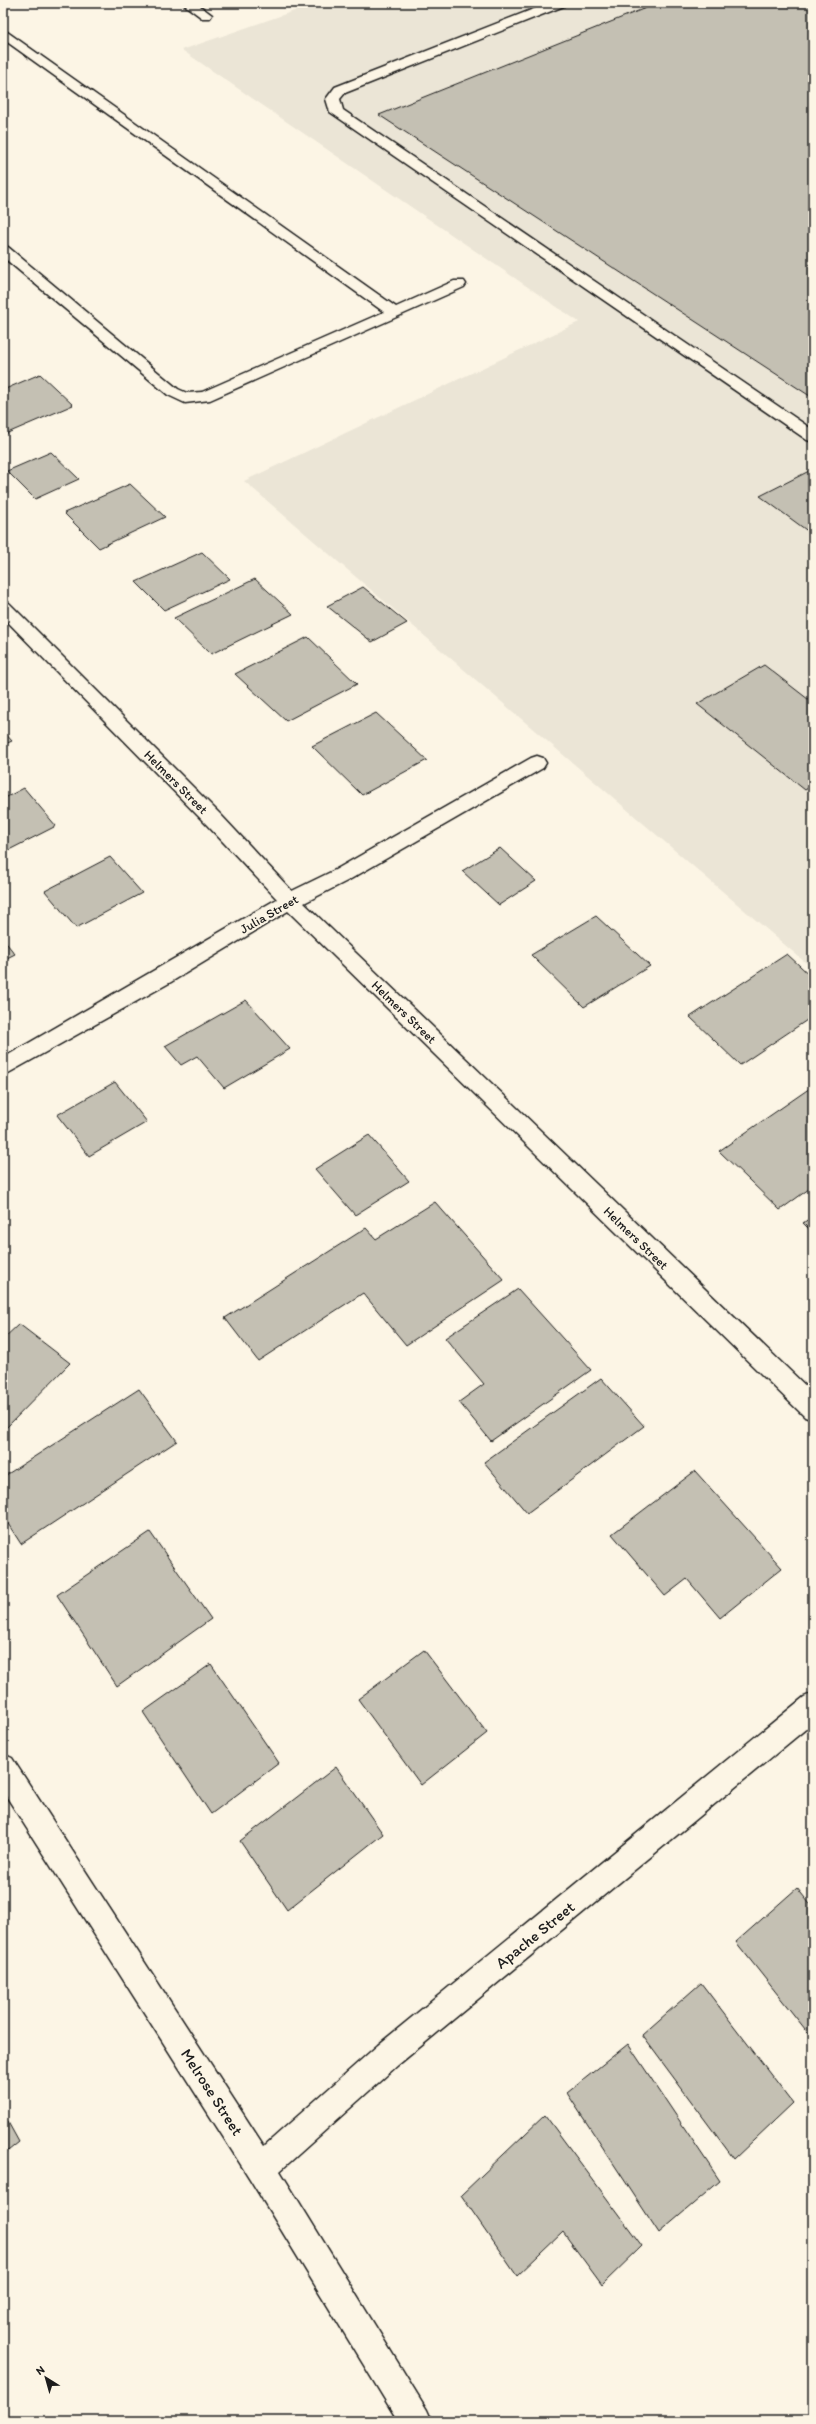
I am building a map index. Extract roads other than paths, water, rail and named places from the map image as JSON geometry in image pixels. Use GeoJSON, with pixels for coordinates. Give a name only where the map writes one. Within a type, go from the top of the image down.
{"type":"FeatureCollection","features":[{"type":"Feature","properties":{"kind":"street"},"geometry":{"type":"LineString","coordinates":[[188,3],[206,15]]}},
{"type":"Feature","properties":{"kind":"street"},"geometry":{"type":"LineString","coordinates":[[560,3],[340,90],[333,99],[337,112],[813,437]]}},
{"type":"Feature","properties":{"kind":"street"},"geometry":{"type":"LineString","coordinates":[[3,33],[395,313]]}},
{"type":"Feature","properties":{"kind":"street"},"geometry":{"type":"LineString","coordinates":[[3,250],[173,392],[185,398],[205,397],[460,284]]}},
{"type":"Feature","properties":{"kind":"street","name":"Helmers Street"},"geometry":{"type":"LineString","coordinates":[[3,607],[214,820],[290,901],[813,1409]]}},
{"type":"Feature","properties":{"kind":"street","name":"Julia Street"},"geometry":{"type":"LineString","coordinates":[[3,1068],[164,976],[290,901],[342,875],[537,763]]}},
{"type":"Feature","properties":{"kind":"street","name":"Apache Street"},"geometry":{"type":"LineString","coordinates":[[261,2168],[388,2055],[813,1706]]}},
{"type":"Feature","properties":{"kind":"street","name":"Melrose Street"},"geometry":{"type":"LineString","coordinates":[[3,1767],[261,2168],[416,2421]]}}]}
